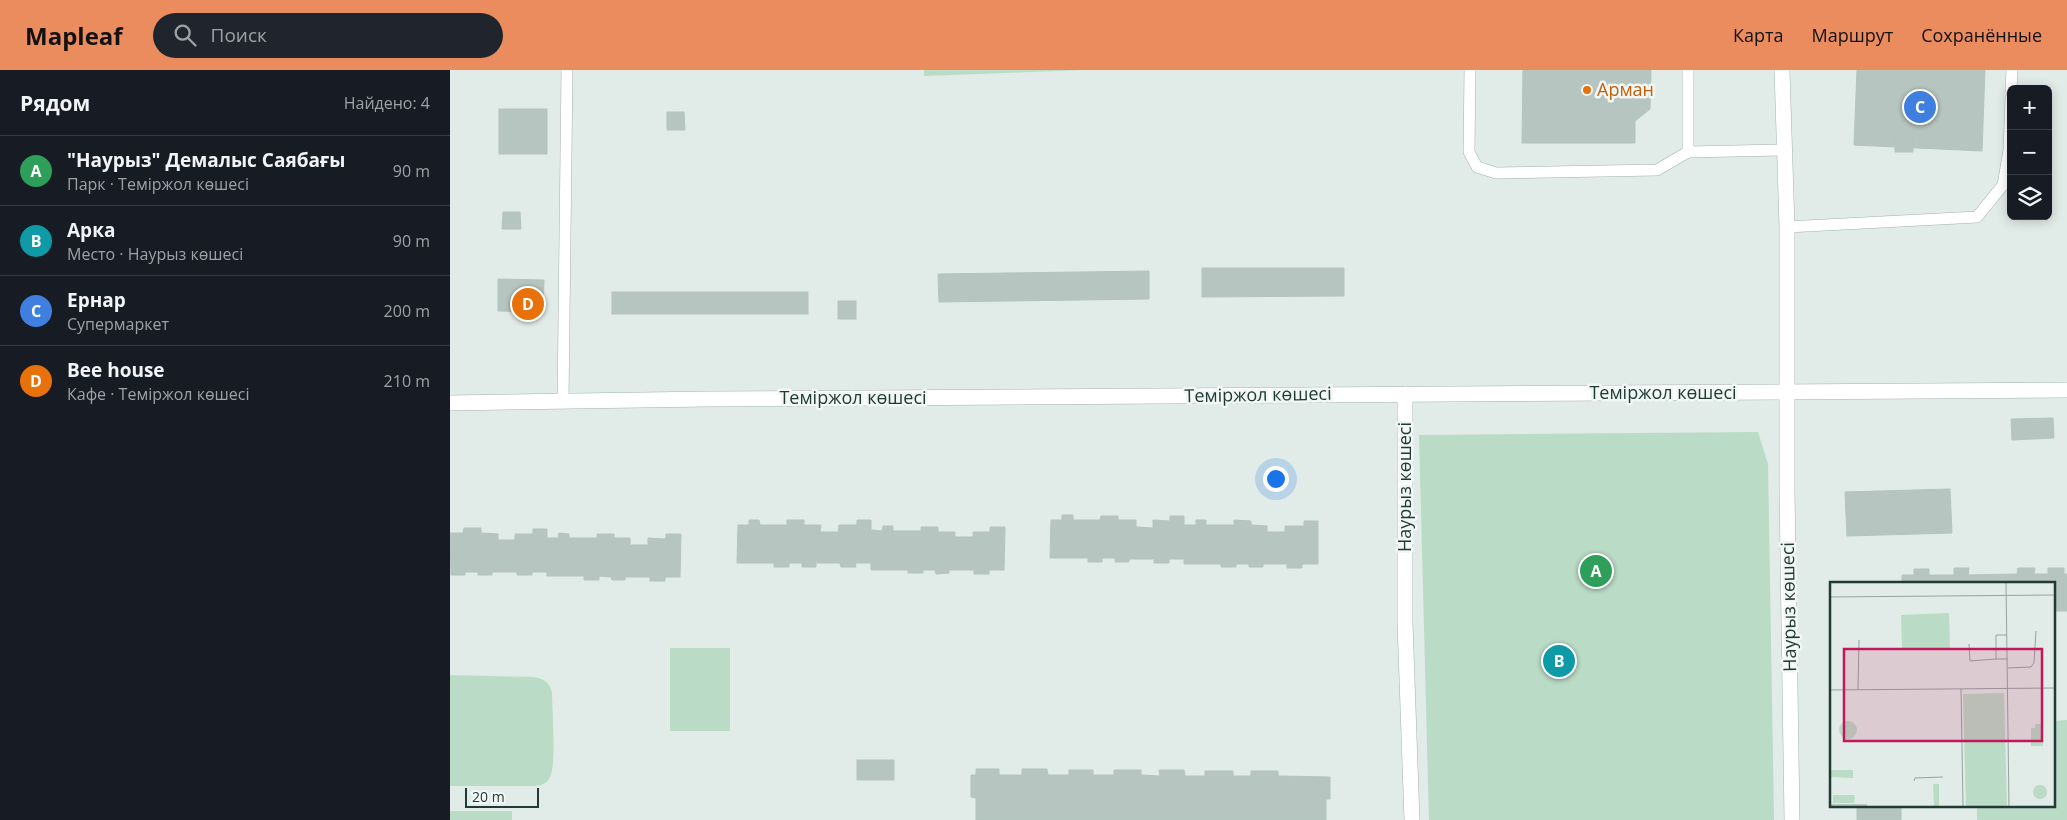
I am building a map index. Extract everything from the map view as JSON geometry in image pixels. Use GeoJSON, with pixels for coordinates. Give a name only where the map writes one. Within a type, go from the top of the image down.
{"type":"FeatureCollection","features":[{"type":"Feature","properties":{"kind":"street","name":"Наурыз көшесі"},"geometry":{"type":"LineString","coordinates":[[1782,70],[1787,227],[1787,490],[1792,820]]}},
{"type":"Feature","properties":{"kind":"street","name":"Теміржол көшесі"},"geometry":{"type":"LineString","coordinates":[[450,404],[719,399],[2067,390]]}},
{"type":"Feature","properties":{"kind":"street","name":"Наурыз көшесі"},"geometry":{"type":"LineString","coordinates":[[1405,394],[1405,614],[1412,820]]}},
{"type":"Feature","properties":{"kind":"lane"},"geometry":{"type":"LineString","coordinates":[[562,402],[567,70]]}},
{"type":"Feature","properties":{"kind":"lane"},"geometry":{"type":"LineString","coordinates":[[1470,70],[1469,152],[1477,167],[1496,173],[1657,170],[1688,152],[1784,150]]}},
{"type":"Feature","properties":{"kind":"lane"},"geometry":{"type":"LineString","coordinates":[[1688,70],[1688,152]]}},
{"type":"Feature","properties":{"kind":"lane"},"geometry":{"type":"LineString","coordinates":[[2011,85],[2012,70]]}},
{"type":"Feature","properties":{"kind":"lane"},"geometry":{"type":"LineString","coordinates":[[1787,227],[1978,217],[2003,185],[2009,150],[2010,130]]}},
{"type":"Feature","properties":{"kind":"green space"},"geometry":{"type":"Polygon","coordinates":[[[924,70],[1083,70],[924,76],[924,70]]]}},
{"type":"Feature","properties":{"kind":"green space"},"geometry":{"type":"Polygon","coordinates":[[[1758,432],[1768,464],[1774,820],[1429,820],[1419,435],[1758,432]]]}},
{"type":"Feature","properties":{"kind":"green space"},"geometry":{"type":"Polygon","coordinates":[[[670,648],[730,648],[730,731],[670,731],[670,648]]]}},
{"type":"Feature","properties":{"kind":"green space"},"geometry":{"type":"Polygon","coordinates":[[[450,675],[533,677],[543,680],[548,684],[552,693],[553,764],[549,779],[546,782],[536,786],[450,786],[450,675]]]}},
{"type":"Feature","properties":{"kind":"green space"},"geometry":{"type":"Polygon","coordinates":[[[2067,720],[2067,820],[1977,820],[1977,808],[2054,808],[2054,721],[2067,720]]]}},
{"type":"Feature","properties":{"kind":"green space"},"geometry":{"type":"Polygon","coordinates":[[[450,811],[512,811],[512,820],[450,820],[450,811]]]}},
{"type":"Feature","properties":{"kind":"building","name":"Арман"},"geometry":{"type":"Polygon","coordinates":[[[1523,70],[1651,70],[1650,109],[1635,121],[1635,143],[1522,143],[1523,70]]]}},
{"type":"Feature","properties":{"kind":"building"},"geometry":{"type":"Polygon","coordinates":[[[1857,70],[1985,70],[1982,151],[1854,145],[1857,70]]]}},
{"type":"Feature","properties":{"kind":"building"},"geometry":{"type":"Polygon","coordinates":[[[499,109],[547,109],[547,154],[499,154],[499,109]]]}},
{"type":"Feature","properties":{"kind":"building"},"geometry":{"type":"Polygon","coordinates":[[[667,112],[684,112],[685,130],[667,130],[667,112]]]}},
{"type":"Feature","properties":{"kind":"building"},"geometry":{"type":"Polygon","coordinates":[[[1895,134],[1912,134],[1913,152],[1895,152],[1895,134]]]}},
{"type":"Feature","properties":{"kind":"building"},"geometry":{"type":"Polygon","coordinates":[[[503,212],[520,212],[521,229],[502,229],[503,212]]]}},
{"type":"Feature","properties":{"kind":"building"},"geometry":{"type":"Polygon","coordinates":[[[1202,268],[1344,268],[1344,296],[1202,297],[1202,268]]]}},
{"type":"Feature","properties":{"kind":"building"},"geometry":{"type":"Polygon","coordinates":[[[1149,271],[1149,299],[939,302],[938,274],[1149,271]]]}},
{"type":"Feature","properties":{"kind":"building"},"geometry":{"type":"Polygon","coordinates":[[[498,279],[544,280],[543,312],[498,311],[498,279]]]}},
{"type":"Feature","properties":{"kind":"building"},"geometry":{"type":"Polygon","coordinates":[[[612,292],[808,292],[808,314],[612,314],[612,292]]]}},
{"type":"Feature","properties":{"kind":"building"},"geometry":{"type":"Polygon","coordinates":[[[838,301],[856,301],[856,319],[838,319],[838,301]]]}},
{"type":"Feature","properties":{"kind":"building"},"geometry":{"type":"Polygon","coordinates":[[[2053,418],[2054,438],[2012,440],[2011,419],[2053,418]]]}},
{"type":"Feature","properties":{"kind":"building"},"geometry":{"type":"Polygon","coordinates":[[[1950,489],[1952,533],[1847,536],[1845,492],[1950,489]]]}},
{"type":"Feature","properties":{"kind":"building"},"geometry":{"type":"Polygon","coordinates":[[[1062,515],[1073,515],[1073,520],[1100,520],[1101,516],[1118,516],[1118,520],[1136,520],[1136,527],[1153,528],[1153,520],[1170,521],[1170,516],[1184,516],[1184,525],[1196,525],[1196,520],[1206,520],[1206,525],[1234,525],[1234,520],[1251,521],[1251,525],[1267,526],[1267,532],[1285,532],[1285,526],[1304,526],[1304,521],[1318,521],[1318,564],[1302,564],[1302,568],[1287,568],[1287,564],[1263,564],[1263,567],[1249,567],[1249,564],[1236,564],[1236,567],[1221,567],[1221,564],[1184,564],[1184,559],[1169,559],[1169,563],[1154,563],[1154,559],[1129,559],[1129,562],[1115,562],[1115,558],[1102,558],[1102,562],[1088,562],[1088,558],[1050,558],[1051,520],[1062,520],[1062,515]]]}},
{"type":"Feature","properties":{"kind":"building"},"geometry":{"type":"Polygon","coordinates":[[[749,520],[759,520],[760,525],[787,525],[787,520],[804,520],[804,525],[821,525],[820,532],[838,532],[839,525],[857,525],[857,520],[871,520],[871,530],[882,531],[883,526],[893,526],[893,531],[921,531],[921,527],[938,527],[938,532],[955,532],[955,537],[973,537],[973,532],[990,532],[990,527],[1005,527],[1004,570],[989,570],[989,574],[974,574],[974,570],[949,570],[949,573],[936,574],[935,570],[923,570],[923,573],[908,573],[908,570],[871,570],[871,563],[855,563],[856,567],[841,567],[840,563],[816,563],[816,567],[802,567],[802,563],[789,563],[789,567],[774,567],[774,563],[737,563],[738,525],[749,525],[749,520]]]}},
{"type":"Feature","properties":{"kind":"building"},"geometry":{"type":"Polygon","coordinates":[[[464,528],[481,528],[481,533],[498,534],[498,540],[515,540],[515,534],[533,534],[533,529],[547,529],[547,538],[558,538],[559,533],[569,534],[569,538],[597,538],[597,534],[614,534],[614,538],[630,538],[630,545],[648,545],[648,538],[666,539],[666,534],[681,534],[680,577],[665,577],[665,581],[650,581],[650,577],[625,577],[625,580],[612,580],[611,577],[599,576],[599,580],[584,580],[584,576],[547,576],[547,572],[517,575],[517,572],[492,572],[492,575],[478,575],[478,572],[465,572],[465,575],[451,575],[450,533],[463,533],[464,528]]]}},
{"type":"Feature","properties":{"kind":"building"},"geometry":{"type":"Polygon","coordinates":[[[1954,568],[1969,568],[1968,575],[2017,574],[2018,568],[2035,568],[2034,574],[2048,574],[2048,568],[2064,568],[2064,574],[2067,574],[2067,611],[2054,611],[2054,582],[1902,582],[1902,575],[1914,575],[1914,569],[1929,569],[1929,575],[1954,575],[1954,568]]]}},
{"type":"Feature","properties":{"kind":"building"},"geometry":{"type":"Polygon","coordinates":[[[1549,653],[1553,657],[1565,657],[1569,653],[1573,657],[1573,665],[1569,669],[1565,665],[1553,665],[1549,668],[1546,665],[1546,657],[1549,653]]]}},
{"type":"Feature","properties":{"kind":"building"},"geometry":{"type":"Polygon","coordinates":[[[857,760],[894,760],[894,780],[857,780],[857,760]]]}},
{"type":"Feature","properties":{"kind":"building"},"geometry":{"type":"Polygon","coordinates":[[[976,769],[999,769],[999,775],[1022,775],[1022,769],[1047,769],[1048,775],[1069,775],[1069,770],[1093,770],[1093,775],[1114,775],[1114,770],[1141,770],[1141,775],[1160,776],[1159,770],[1184,770],[1185,776],[1205,776],[1205,771],[1233,771],[1233,776],[1251,776],[1251,771],[1278,771],[1278,776],[1330,777],[1330,799],[1326,799],[1326,820],[976,820],[976,798],[971,797],[971,775],[976,775],[976,769]]]}},
{"type":"Feature","properties":{"kind":"building"},"geometry":{"type":"Polygon","coordinates":[[[1857,808],[1901,808],[1901,820],[1857,820],[1857,808]]]}},
{"type":"Feature","properties":{"kind":"place","name":"Арман"},"geometry":{"type":"Point","coordinates":[1587,90]}},
{"type":"Feature","properties":{"kind":"place","name":"Ернар"},"geometry":{"type":"Point","coordinates":[1920,107]}},
{"type":"Feature","properties":{"kind":"place","name":"Bee house"},"geometry":{"type":"Point","coordinates":[528,304]}},
{"type":"Feature","properties":{"kind":"place","name":"\"Наурыз\" Демалыс Саябағы"},"geometry":{"type":"Point","coordinates":[1596,571]}},
{"type":"Feature","properties":{"kind":"place","name":"Арка"},"geometry":{"type":"Point","coordinates":[1559,661]}}]}
